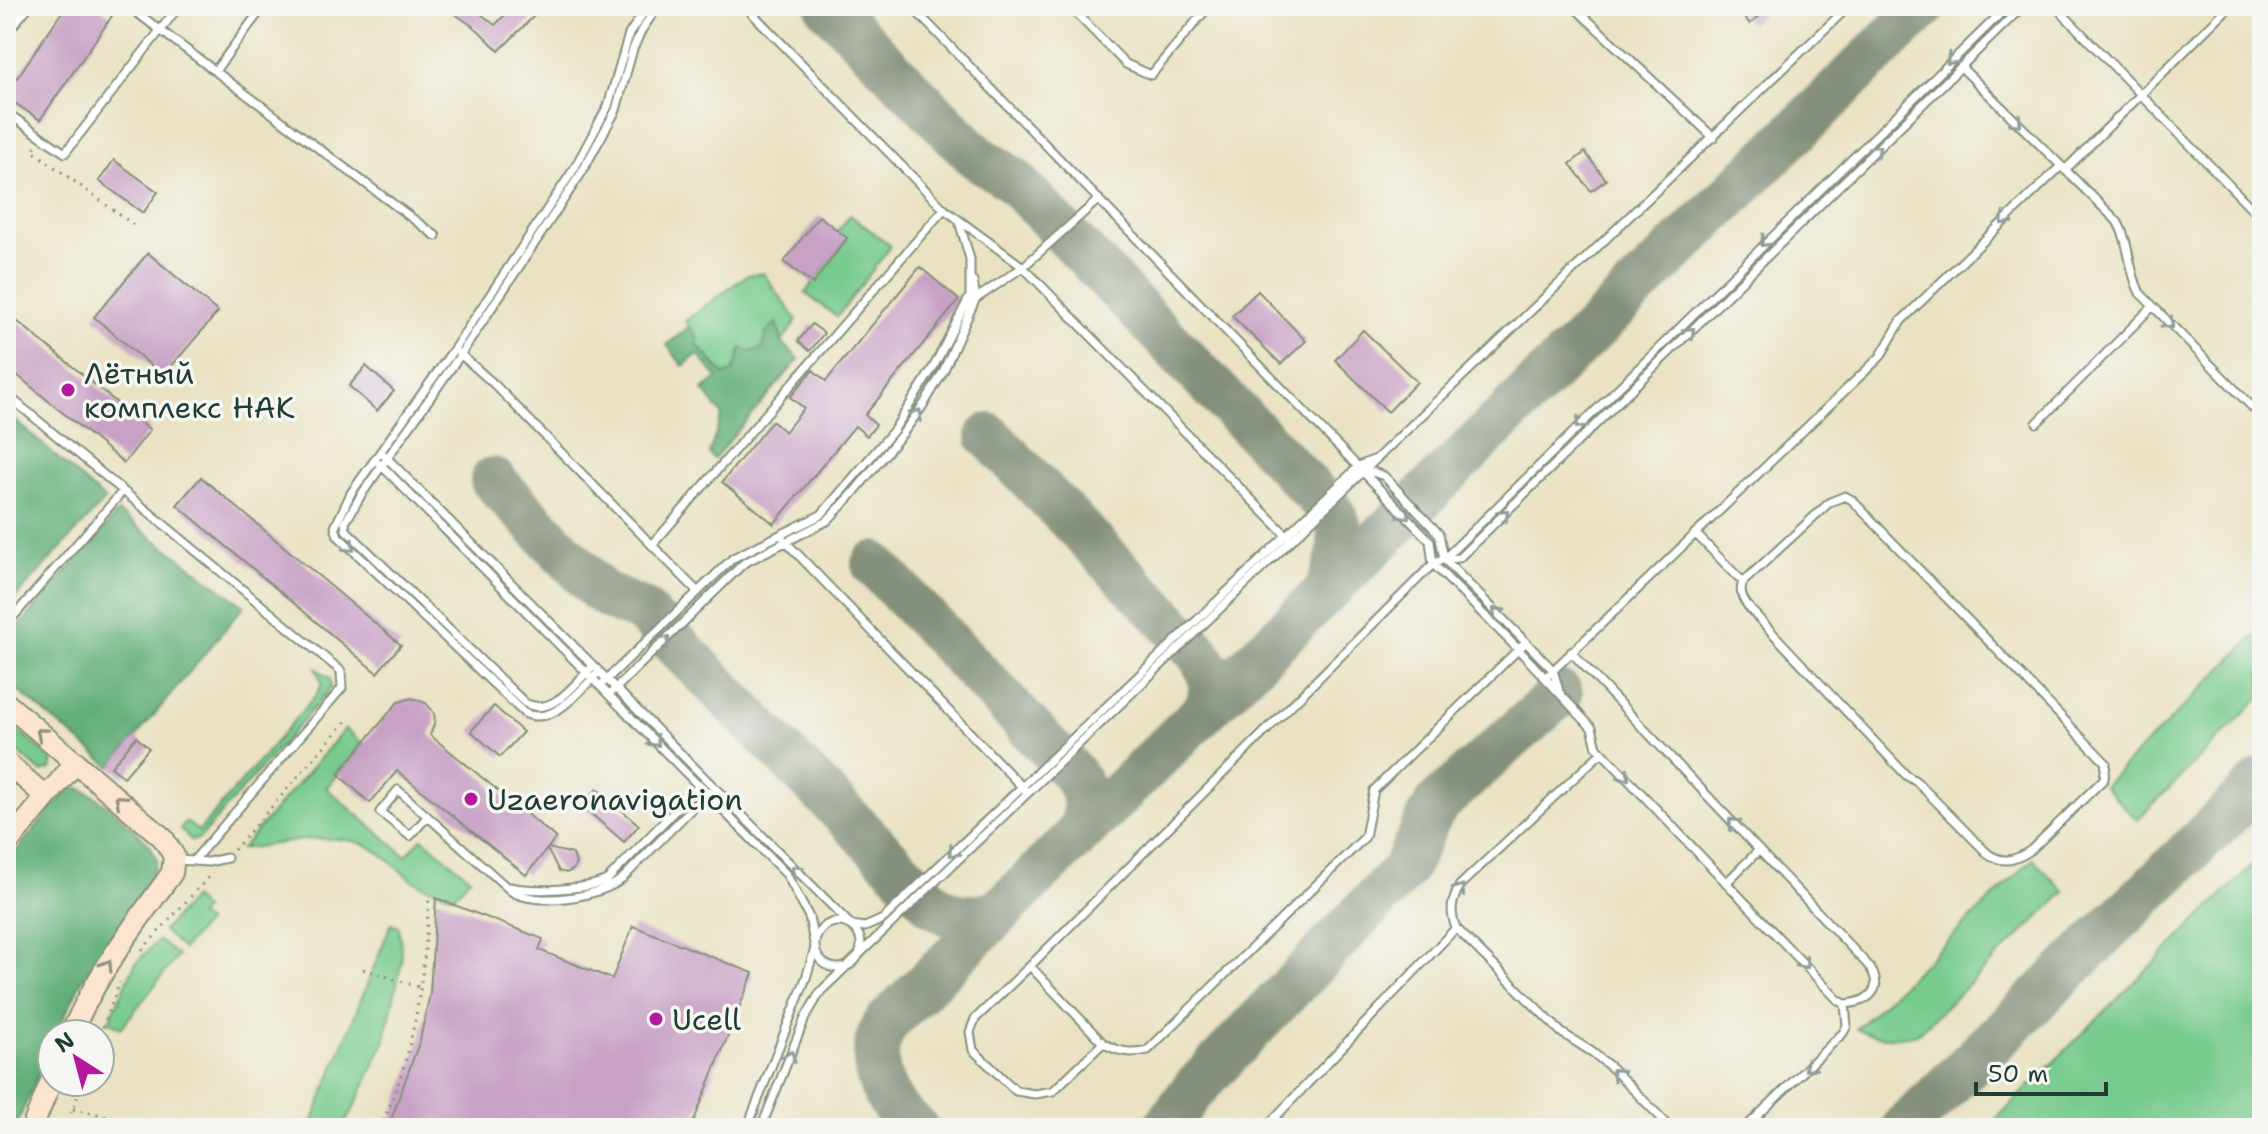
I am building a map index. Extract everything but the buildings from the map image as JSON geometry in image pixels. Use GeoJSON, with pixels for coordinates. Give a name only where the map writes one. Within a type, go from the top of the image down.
{"type":"FeatureCollection","features":[{"type":"Feature","properties":{"kind":"main road"},"geometry":{"type":"LineString","coordinates":[[6,703],[184,860],[109,961],[78,1018]]}},
{"type":"Feature","properties":{"kind":"main road"},"geometry":{"type":"LineString","coordinates":[[6,762],[46,797]]}},
{"type":"Feature","properties":{"kind":"main road"},"geometry":{"type":"LineString","coordinates":[[6,845],[76,762]]}},
{"type":"Feature","properties":{"kind":"main road"},"geometry":{"type":"LineString","coordinates":[[32,1128],[44,1098]]}},
{"type":"Feature","properties":{"kind":"lane"},"geometry":{"type":"LineString","coordinates":[[6,34],[29,6]]}},
{"type":"Feature","properties":{"kind":"lane"},"geometry":{"type":"LineString","coordinates":[[128,6],[436,236]]}},
{"type":"Feature","properties":{"kind":"lane"},"geometry":{"type":"LineString","coordinates":[[6,112],[65,153],[179,6]]}},
{"type":"Feature","properties":{"kind":"lane"},"geometry":{"type":"LineString","coordinates":[[215,71],[257,15],[244,6]]}},
{"type":"Feature","properties":{"kind":"lane"},"geometry":{"type":"LineString","coordinates":[[458,351],[584,150],[608,106],[629,34],[648,6]]}},
{"type":"Feature","properties":{"kind":"lane"},"geometry":{"type":"LineString","coordinates":[[596,669],[548,707],[536,709],[525,703],[346,530],[345,523],[384,455],[589,160],[616,110],[641,31],[658,6]]}},
{"type":"Feature","properties":{"kind":"lane"},"geometry":{"type":"LineString","coordinates":[[745,6],[944,209],[1023,267],[1289,538]]}},
{"type":"Feature","properties":{"kind":"lane"},"geometry":{"type":"LineString","coordinates":[[911,6],[1363,469],[1430,541],[1433,564],[1592,728],[1597,747],[1845,1004],[1847,1026],[1843,1033],[1745,1128]]}},
{"type":"Feature","properties":{"kind":"lane"},"geometry":{"type":"LineString","coordinates":[[1069,6],[1126,64],[1151,75],[1209,6]]}},
{"type":"Feature","properties":{"kind":"lane"},"geometry":{"type":"LineString","coordinates":[[1573,6],[1714,138]]}},
{"type":"Feature","properties":{"kind":"lane"},"geometry":{"type":"LineString","coordinates":[[1584,16],[1592,6]]}},
{"type":"Feature","properties":{"kind":"lane"},"geometry":{"type":"LineString","coordinates":[[761,1128],[810,1006],[821,991],[1025,790],[1289,538],[1379,457],[1849,6]]}},
{"type":"Feature","properties":{"kind":"lane"},"geometry":{"type":"LineString","coordinates":[[1103,1043],[1053,1091],[1035,1094],[1016,1091],[973,1050],[970,1032],[975,1019],[1433,564],[1444,559],[2008,6]]}},
{"type":"Feature","properties":{"kind":"lane"},"geometry":{"type":"LineString","coordinates":[[1444,559],[1459,558],[2023,6]]}},
{"type":"Feature","properties":{"kind":"lane"},"geometry":{"type":"LineString","coordinates":[[2055,6],[2262,219]]}},
{"type":"Feature","properties":{"kind":"lane"},"geometry":{"type":"LineString","coordinates":[[1545,678],[1880,357],[1894,328],[1901,321],[2142,94],[2230,6]]}},
{"type":"Feature","properties":{"kind":"lane"},"geometry":{"type":"LineString","coordinates":[[1961,67],[2117,221],[2134,283],[2152,307],[2262,417]]}},
{"type":"Feature","properties":{"kind":"lane"},"geometry":{"type":"LineString","coordinates":[[960,315],[976,298],[1023,267],[1099,199]]}},
{"type":"Feature","properties":{"kind":"lane"},"geometry":{"type":"LineString","coordinates":[[653,544],[944,209]]}},
{"type":"Feature","properties":{"kind":"lane"},"geometry":{"type":"LineString","coordinates":[[600,686],[733,558],[827,521],[903,433],[943,372],[976,298],[970,259],[959,221]]}},
{"type":"Feature","properties":{"kind":"lane"},"geometry":{"type":"LineString","coordinates":[[609,695],[744,563],[821,515],[894,430],[915,400],[970,296],[970,259]]}},
{"type":"Feature","properties":{"kind":"lane"},"geometry":{"type":"LineString","coordinates":[[2037,423],[2152,307]]}},
{"type":"Feature","properties":{"kind":"lane"},"geometry":{"type":"LineString","coordinates":[[458,351],[698,592]]}},
{"type":"Feature","properties":{"kind":"lane"},"geometry":{"type":"LineString","coordinates":[[6,394],[333,662],[343,675],[342,688],[336,695],[184,860]]}},
{"type":"Feature","properties":{"kind":"lane"},"geometry":{"type":"LineString","coordinates":[[379,463],[794,885],[809,917],[817,956],[829,967],[845,967],[852,963],[861,944],[856,930],[384,455]]}},
{"type":"Feature","properties":{"kind":"lane"},"geometry":{"type":"LineString","coordinates":[[1363,469],[1384,476],[1439,534],[1444,559],[1553,670],[1560,694]]}},
{"type":"Feature","properties":{"kind":"lane"},"geometry":{"type":"LineString","coordinates":[[6,625],[123,491]]}},
{"type":"Feature","properties":{"kind":"lane"},"geometry":{"type":"LineString","coordinates":[[1845,496],[2103,758],[2107,769],[2104,779],[2031,850],[2011,860],[1995,859],[1917,782],[1906,775],[1751,610],[1741,595],[1743,582],[1830,502],[1845,496]]}},
{"type":"Feature","properties":{"kind":"lane"},"geometry":{"type":"LineString","coordinates":[[1695,533],[1743,582]]}},
{"type":"Feature","properties":{"kind":"lane"},"geometry":{"type":"LineString","coordinates":[[782,538],[1025,790]]}},
{"type":"Feature","properties":{"kind":"lane"},"geometry":{"type":"LineString","coordinates":[[1030,966],[1103,1043],[1113,1049],[1135,1053],[1148,1050],[1365,837],[1374,790],[1526,642]]}},
{"type":"Feature","properties":{"kind":"lane"},"geometry":{"type":"LineString","coordinates":[[1571,652],[1877,975],[1877,985],[1867,996],[1858,1003],[1845,1004]]}},
{"type":"Feature","properties":{"kind":"lane"},"geometry":{"type":"LineString","coordinates":[[1602,752],[1460,885],[1450,914],[1456,928],[1562,1033],[1613,1069],[1671,1128]]}},
{"type":"Feature","properties":{"kind":"lane"},"geometry":{"type":"LineString","coordinates":[[504,885],[535,890],[590,885],[607,880],[706,779]]}},
{"type":"Feature","properties":{"kind":"lane"},"geometry":{"type":"LineString","coordinates":[[427,817],[410,836],[380,812],[398,790],[504,885],[519,895],[536,899],[605,890],[622,879],[713,786]]}},
{"type":"Feature","properties":{"kind":"lane"},"geometry":{"type":"LineString","coordinates":[[747,1128],[806,978],[818,933],[823,927],[837,921],[867,927],[883,919],[1025,790]]}},
{"type":"Feature","properties":{"kind":"lane"},"geometry":{"type":"LineString","coordinates":[[1726,883],[1759,850]]}},
{"type":"Feature","properties":{"kind":"lane"},"geometry":{"type":"LineString","coordinates":[[184,860],[208,862],[227,858]]}},
{"type":"Feature","properties":{"kind":"lane"},"geometry":{"type":"LineString","coordinates":[[1265,1128],[1456,928]]}},
{"type":"Feature","properties":{"kind":"path"},"geometry":{"type":"LineString","coordinates":[[39,135],[33,151],[135,226]]}},
{"type":"Feature","properties":{"kind":"path"},"geometry":{"type":"LineString","coordinates":[[380,1128],[414,1035],[422,988],[429,896]]}},
{"type":"Feature","properties":{"kind":"path"},"geometry":{"type":"LineString","coordinates":[[426,947],[433,947]]}},
{"type":"Feature","properties":{"kind":"path"},"geometry":{"type":"LineString","coordinates":[[363,969],[422,988]]}},
{"type":"Feature","properties":{"kind":"path"},"geometry":{"type":"LineString","coordinates":[[65,1128],[77,1098]]}},
{"type":"Feature","properties":{"kind":"path"},"geometry":{"type":"LineString","coordinates":[[73,1109],[164,1128]]}},
{"type":"Feature","properties":{"kind":"green space"},"geometry":{"type":"Polygon","coordinates":[[[850,215],[891,246],[837,317],[805,293],[847,239],[838,231],[850,215]]]}},
{"type":"Feature","properties":{"kind":"green space"},"geometry":{"type":"Polygon","coordinates":[[[763,273],[797,320],[782,342],[777,324],[767,331],[763,348],[751,352],[742,349],[733,372],[723,375],[698,345],[697,337],[685,321],[747,275],[763,273]]]}},
{"type":"Feature","properties":{"kind":"green space"},"geometry":{"type":"Polygon","coordinates":[[[777,323],[782,342],[799,359],[714,459],[709,454],[722,415],[703,390],[717,378],[698,354],[683,366],[667,345],[689,327],[697,337],[698,345],[724,375],[733,372],[742,348],[751,352],[763,348],[767,331],[777,323]]]}},
{"type":"Feature","properties":{"kind":"green space"},"geometry":{"type":"Polygon","coordinates":[[[6,412],[105,500],[6,608],[6,412]]]}},
{"type":"Feature","properties":{"kind":"green space"},"geometry":{"type":"Polygon","coordinates":[[[118,512],[244,606],[111,767],[6,681],[6,641],[118,512]]]}},
{"type":"Feature","properties":{"kind":"green space"},"geometry":{"type":"Polygon","coordinates":[[[2262,629],[2262,696],[2137,820],[2104,786],[2262,629]]]}},
{"type":"Feature","properties":{"kind":"green space"},"geometry":{"type":"Polygon","coordinates":[[[316,668],[330,679],[331,688],[200,838],[192,841],[180,829],[186,822],[199,831],[316,695],[322,684],[316,668]]]}},
{"type":"Feature","properties":{"kind":"green space"},"geometry":{"type":"Polygon","coordinates":[[[6,720],[53,760],[51,769],[41,772],[6,742],[6,720]]]}},
{"type":"Feature","properties":{"kind":"green space"},"geometry":{"type":"Polygon","coordinates":[[[345,729],[363,744],[326,788],[406,856],[422,838],[470,878],[454,896],[413,880],[375,850],[356,842],[307,840],[241,849],[345,729]]]}},
{"type":"Feature","properties":{"kind":"green space"},"geometry":{"type":"Polygon","coordinates":[[[72,787],[92,795],[150,845],[157,860],[153,873],[81,982],[64,1018],[36,1018],[36,1080],[15,1128],[6,1128],[6,863],[72,787]]]}},
{"type":"Feature","properties":{"kind":"green space"},"geometry":{"type":"Polygon","coordinates":[[[2262,856],[2262,1128],[1987,1128],[2262,856]]]}},
{"type":"Feature","properties":{"kind":"green space"},"geometry":{"type":"Polygon","coordinates":[[[2033,859],[2065,892],[1917,1034],[1886,1037],[1856,1029],[2033,859]]]}},
{"type":"Feature","properties":{"kind":"green space"},"geometry":{"type":"Polygon","coordinates":[[[192,898],[204,909],[199,916],[206,922],[183,949],[163,931],[192,898]]]}},
{"type":"Feature","properties":{"kind":"green space"},"geometry":{"type":"Polygon","coordinates":[[[391,924],[399,927],[402,961],[384,1043],[342,1128],[310,1128],[391,924]]]}},
{"type":"Feature","properties":{"kind":"green space"},"geometry":{"type":"Polygon","coordinates":[[[158,940],[178,956],[121,1028],[116,1025],[116,1018],[110,1018],[135,964],[158,940]]]}},
{"type":"Feature","properties":{"kind":"taxiway"},"geometry":{"type":"LineString","coordinates":[[828,6],[977,157],[1013,180],[1330,509],[1341,540],[1338,561],[1326,592]]}},
{"type":"Feature","properties":{"kind":"taxiway"},"geometry":{"type":"LineString","coordinates":[[916,1128],[894,1106],[880,1080],[876,1051],[887,1022],[1924,6]]}},
{"type":"Feature","properties":{"kind":"taxiway"},"geometry":{"type":"LineString","coordinates":[[989,436],[1196,650],[1210,678],[1207,708]]}},
{"type":"Feature","properties":{"kind":"taxiway"},"geometry":{"type":"LineString","coordinates":[[493,480],[599,590],[643,611],[933,904],[965,917],[998,912]]}},
{"type":"Feature","properties":{"kind":"taxiway"},"geometry":{"type":"LineString","coordinates":[[874,564],[1072,772],[1086,804],[1084,819],[1076,836]]}},
{"type":"Feature","properties":{"kind":"taxiway"},"geometry":{"type":"LineString","coordinates":[[1165,1128],[1194,1089],[1402,872],[1438,803],[1560,694]]}},
{"type":"Feature","properties":{"kind":"taxiway"},"geometry":{"type":"LineString","coordinates":[[1904,1128],[2262,781]]}},
{"type":"Feature","properties":{"kind":"place","name":"Лётный комплекс НАК"},"geometry":{"type":"Point","coordinates":[68,390]}},
{"type":"Feature","properties":{"kind":"place","name":"Uzaeronavigation"},"geometry":{"type":"Point","coordinates":[471,799]}},
{"type":"Feature","properties":{"kind":"place","name":"Ucell"},"geometry":{"type":"Point","coordinates":[656,1019]}}]}
